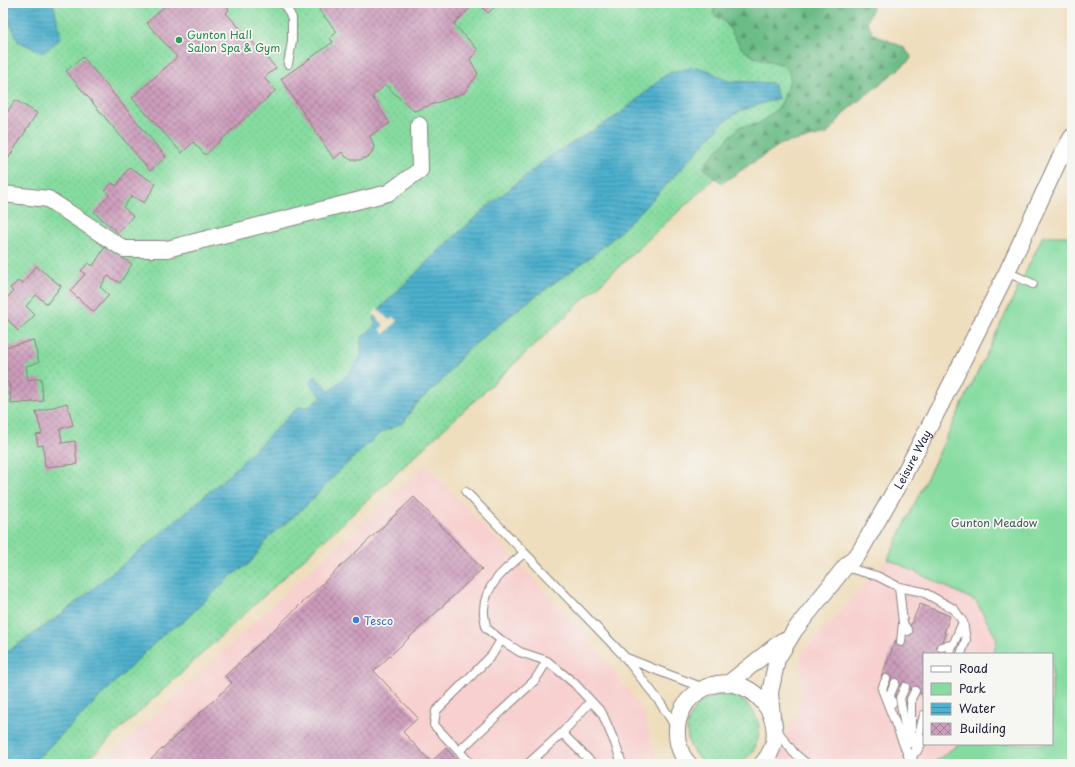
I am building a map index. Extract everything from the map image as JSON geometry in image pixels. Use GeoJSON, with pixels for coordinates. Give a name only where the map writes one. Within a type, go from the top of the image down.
{"type":"FeatureCollection","features":[{"type":"Feature","properties":{"kind":"street"},"geometry":{"type":"LineString","coordinates":[[3,194],[48,199],[124,249],[166,249],[388,193],[420,170],[420,125]]}},
{"type":"Feature","properties":{"kind":"street","name":"Leisure Way"},"geometry":{"type":"LineString","coordinates":[[762,764],[766,760],[774,738],[770,693],[776,659],[794,631],[845,566],[860,553],[941,404],[1007,272],[1058,162],[1072,137]]}},
{"type":"Feature","properties":{"kind":"street","name":"Leisure Way"},"geometry":{"type":"LineString","coordinates":[[729,683],[794,631]]}},
{"type":"Feature","properties":{"kind":"street","name":"Leisure Way"},"geometry":{"type":"LineString","coordinates":[[688,763],[681,751],[677,727],[681,713],[688,700],[704,688],[721,683],[729,683],[741,686],[751,691],[761,698],[768,708],[773,723]]}},
{"type":"Feature","properties":{"kind":"lane"},"geometry":{"type":"LineString","coordinates":[[284,3],[292,18],[292,41],[288,64]]}},
{"type":"Feature","properties":{"kind":"lane"},"geometry":{"type":"LineString","coordinates":[[1007,272],[1032,284]]}},
{"type":"Feature","properties":{"kind":"lane"},"geometry":{"type":"LineString","coordinates":[[466,492],[624,656],[677,727]]}},
{"type":"Feature","properties":{"kind":"lane"},"geometry":{"type":"LineString","coordinates":[[524,553],[501,573],[488,592],[484,609],[486,628],[520,652],[547,661],[574,683],[602,713],[622,764]]}},
{"type":"Feature","properties":{"kind":"lane"},"geometry":{"type":"LineString","coordinates":[[845,566],[877,576],[899,587],[923,592],[954,608],[963,622],[966,640],[961,653]]}},
{"type":"Feature","properties":{"kind":"lane"},"geometry":{"type":"LineString","coordinates":[[899,587],[903,623],[901,642]]}},
{"type":"Feature","properties":{"kind":"lane"},"geometry":{"type":"LineString","coordinates":[[949,653],[963,622]]}},
{"type":"Feature","properties":{"kind":"lane"},"geometry":{"type":"LineString","coordinates":[[903,623],[908,631]]}},
{"type":"Feature","properties":{"kind":"lane"},"geometry":{"type":"LineString","coordinates":[[471,764],[434,725],[436,711],[492,655],[501,640]]}},
{"type":"Feature","properties":{"kind":"lane"},"geometry":{"type":"LineString","coordinates":[[941,647],[952,645]]}},
{"type":"Feature","properties":{"kind":"lane"},"geometry":{"type":"LineString","coordinates":[[624,656],[664,674],[704,688]]}},
{"type":"Feature","properties":{"kind":"lane"},"geometry":{"type":"LineString","coordinates":[[459,751],[535,680],[547,661]]}},
{"type":"Feature","properties":{"kind":"lane"},"geometry":{"type":"LineString","coordinates":[[886,679],[882,689],[911,763]]}},
{"type":"Feature","properties":{"kind":"lane"},"geometry":{"type":"LineString","coordinates":[[895,682],[890,695],[911,763]]}},
{"type":"Feature","properties":{"kind":"lane"},"geometry":{"type":"LineString","coordinates":[[905,687],[900,698],[911,763]]}},
{"type":"Feature","properties":{"kind":"lane"},"geometry":{"type":"LineString","coordinates":[[911,763],[912,699],[915,691]]}},
{"type":"Feature","properties":{"kind":"lane"},"geometry":{"type":"LineString","coordinates":[[528,764],[562,733],[591,702]]}},
{"type":"Feature","properties":{"kind":"lane"},"geometry":{"type":"LineString","coordinates":[[911,763],[923,719]]}},
{"type":"Feature","properties":{"kind":"lane"},"geometry":{"type":"LineString","coordinates":[[773,723],[794,753],[807,764]]}},
{"type":"Feature","properties":{"kind":"lane"},"geometry":{"type":"LineString","coordinates":[[562,733],[593,764]]}},
{"type":"Feature","properties":{"kind":"lane"},"geometry":{"type":"LineString","coordinates":[[911,763],[923,741]]}},
{"type":"Feature","properties":{"kind":"shaded area"},"geometry":{"type":"Polygon","coordinates":[[[425,464],[533,578],[611,666],[643,712],[658,764],[101,764],[425,464]]]}},
{"type":"Feature","properties":{"kind":"shaded area"},"geometry":{"type":"Polygon","coordinates":[[[888,559],[976,600],[997,639],[993,653],[923,653],[923,745],[958,745],[932,764],[769,764],[799,711],[802,653],[888,559]]]}},
{"type":"Feature","properties":{"kind":"green space"},"geometry":{"type":"Polygon","coordinates":[[[3,3],[864,3],[848,54],[83,764],[3,764],[3,3]]]}},
{"type":"Feature","properties":{"kind":"green space"},"geometry":{"type":"Polygon","coordinates":[[[716,3],[875,3],[867,21],[873,34],[903,47],[911,56],[910,60],[846,111],[827,134],[781,144],[722,183],[704,168],[707,161],[739,127],[758,124],[780,107],[790,80],[789,72],[781,64],[754,57],[742,49],[726,23],[713,14],[716,3]]]}},
{"type":"Feature","properties":{"kind":"green space","name":"Gunton Meadow"},"geometry":{"type":"Polygon","coordinates":[[[1043,236],[1072,236],[1072,764],[932,764],[958,745],[1053,745],[1053,653],[993,653],[997,639],[976,601],[888,559],[1043,236]]]}},
{"type":"Feature","properties":{"kind":"green space"},"geometry":{"type":"Polygon","coordinates":[[[723,695],[743,701],[753,711],[759,731],[753,751],[743,761],[723,767],[703,761],[693,751],[687,731],[693,711],[703,701],[723,695]]]}},
{"type":"Feature","properties":{"kind":"water"},"geometry":{"type":"Polygon","coordinates":[[[10,3],[50,3],[54,6],[61,38],[43,53],[18,41],[8,18],[10,3]]]}},
{"type":"Feature","properties":{"kind":"water"},"geometry":{"type":"Polygon","coordinates":[[[696,67],[708,70],[727,81],[773,83],[778,98],[740,111],[724,122],[652,200],[621,231],[592,256],[522,306],[464,353],[441,382],[415,405],[404,422],[379,434],[342,468],[308,504],[269,537],[250,563],[232,575],[183,622],[166,632],[37,759],[31,764],[3,764],[3,653],[6,653],[63,613],[159,535],[230,474],[298,407],[307,407],[322,398],[309,383],[315,376],[330,391],[349,373],[361,357],[361,338],[376,325],[373,318],[377,311],[435,254],[486,208],[549,157],[620,114],[663,77],[672,72],[696,67]]]}},
{"type":"Feature","properties":{"kind":"pier"},"geometry":{"type":"Polygon","coordinates":[[[377,308],[389,320],[393,317],[397,321],[384,334],[380,329],[384,325],[373,314],[377,308]]]}},
{"type":"Feature","properties":{"kind":"building"},"geometry":{"type":"Polygon","coordinates":[[[168,3],[224,3],[229,10],[226,13],[276,68],[264,78],[276,90],[205,155],[193,142],[182,153],[132,98],[177,57],[147,23],[168,3]]]}},
{"type":"Feature","properties":{"kind":"building"},"geometry":{"type":"Polygon","coordinates":[[[320,3],[467,3],[471,7],[454,24],[478,50],[470,59],[478,74],[464,93],[414,111],[385,85],[372,97],[390,123],[370,136],[374,147],[370,156],[360,160],[351,160],[342,152],[334,159],[281,79],[333,42],[330,38],[337,32],[319,10],[320,3]]]}},
{"type":"Feature","properties":{"kind":"building"},"geometry":{"type":"Polygon","coordinates":[[[478,3],[499,3],[488,13],[478,3]]]}},
{"type":"Feature","properties":{"kind":"building"},"geometry":{"type":"Polygon","coordinates":[[[83,57],[166,157],[150,171],[66,71],[83,57]]]}},
{"type":"Feature","properties":{"kind":"building"},"geometry":{"type":"Polygon","coordinates":[[[15,100],[37,113],[3,167],[3,119],[15,100]]]}},
{"type":"Feature","properties":{"kind":"building"},"geometry":{"type":"Polygon","coordinates":[[[129,167],[156,184],[144,203],[132,196],[123,207],[133,216],[118,233],[94,212],[109,195],[105,191],[112,183],[117,186],[129,167]]]}},
{"type":"Feature","properties":{"kind":"building"},"geometry":{"type":"Polygon","coordinates":[[[105,247],[132,264],[120,283],[108,276],[100,287],[109,295],[94,312],[70,291],[85,274],[81,271],[88,263],[93,266],[105,247]]]}},
{"type":"Feature","properties":{"kind":"building"},"geometry":{"type":"Polygon","coordinates":[[[36,266],[61,286],[47,304],[36,295],[26,306],[35,315],[18,331],[3,314],[3,301],[13,292],[10,288],[18,281],[22,284],[36,266]]]}},
{"type":"Feature","properties":{"kind":"building"},"geometry":{"type":"Polygon","coordinates":[[[33,340],[39,362],[26,366],[28,380],[41,378],[43,401],[11,404],[9,382],[4,382],[3,378],[3,372],[7,370],[3,348],[33,340]]]}},
{"type":"Feature","properties":{"kind":"building"},"geometry":{"type":"Polygon","coordinates":[[[67,403],[73,425],[60,429],[62,443],[75,441],[77,464],[45,467],[43,445],[38,446],[36,435],[42,434],[36,412],[67,403]]]}},
{"type":"Feature","properties":{"kind":"building","name":"Tesco"},"geometry":{"type":"Polygon","coordinates":[[[414,497],[482,569],[374,671],[418,718],[403,732],[431,762],[446,748],[461,764],[146,764],[232,683],[225,676],[414,497]]]}},
{"type":"Feature","properties":{"kind":"building"},"geometry":{"type":"Polygon","coordinates":[[[920,604],[950,616],[944,633],[946,634],[938,653],[923,653],[923,695],[881,677],[896,640],[903,643],[920,604]]]}},
{"type":"Feature","properties":{"kind":"place","name":"Gunton Hall Salon Spa & Gym"},"geometry":{"type":"Point","coordinates":[179,40]}},
{"type":"Feature","properties":{"kind":"place","name":"Tesco"},"geometry":{"type":"Point","coordinates":[356,620]}}]}
